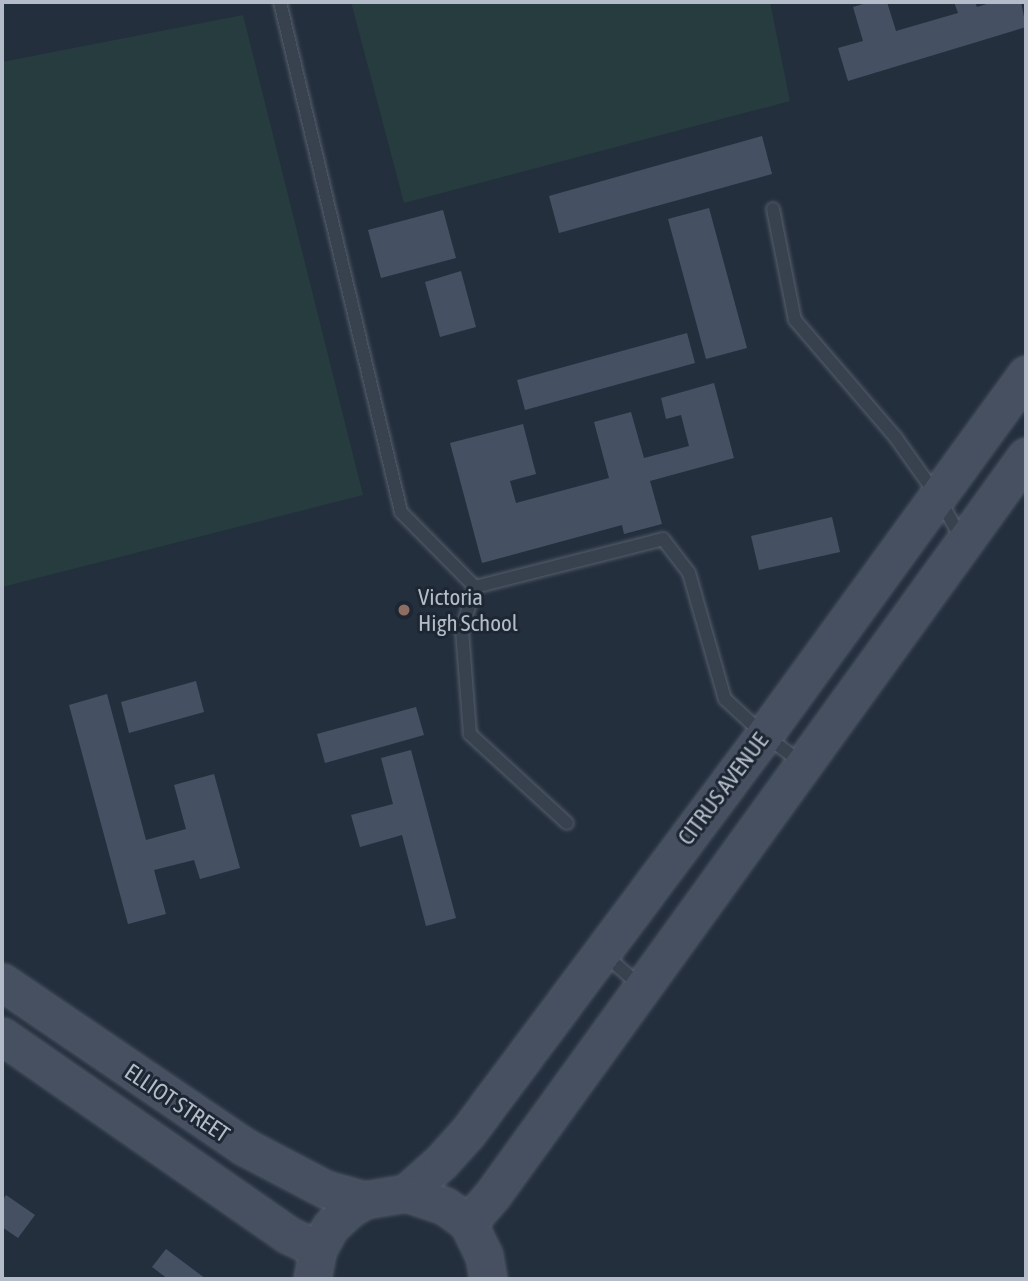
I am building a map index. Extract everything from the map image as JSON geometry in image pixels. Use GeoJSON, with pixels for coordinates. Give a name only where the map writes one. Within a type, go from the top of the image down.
{"type":"FeatureCollection","features":[{"type":"Feature","properties":{"kind":"street","name":"CITRUS AVENUE"},"geometry":{"type":"LineString","coordinates":[[406,1193],[468,1132],[764,735],[1026,374]]}},
{"type":"Feature","properties":{"kind":"street"},"geometry":{"type":"LineString","coordinates":[[468,1223],[493,1194],[1026,456]]}},
{"type":"Feature","properties":{"kind":"street","name":"ELLIOT STREET"},"geometry":{"type":"LineString","coordinates":[[2,982],[243,1146],[325,1189],[364,1200]]}},
{"type":"Feature","properties":{"kind":"street","name":"ELLIOT STREET"},"geometry":{"type":"LineString","coordinates":[[2,1036],[288,1235],[315,1264]]}},
{"type":"Feature","properties":{"kind":"street"},"geometry":{"type":"LineString","coordinates":[[315,1264],[330,1227],[364,1200],[406,1193],[445,1206],[468,1223],[484,1256],[488,1279]]}},
{"type":"Feature","properties":{"kind":"lane"},"geometry":{"type":"LineString","coordinates":[[280,2],[401,512],[475,587]]}},
{"type":"Feature","properties":{"kind":"lane"},"geometry":{"type":"LineString","coordinates":[[773,209],[795,320],[896,438],[938,497],[964,542]]}},
{"type":"Feature","properties":{"kind":"lane"},"geometry":{"type":"LineString","coordinates":[[475,587],[663,538],[688,573],[725,699],[764,735],[804,764]]}},
{"type":"Feature","properties":{"kind":"lane"},"geometry":{"type":"LineString","coordinates":[[475,587],[462,629],[470,734],[567,823]]}},
{"type":"Feature","properties":{"kind":"lane"},"geometry":{"type":"LineString","coordinates":[[602,952],[642,988]]}},
{"type":"Feature","properties":{"kind":"green space"},"geometry":{"type":"Polygon","coordinates":[[[351,2],[770,2],[790,101],[404,203],[351,2]]]}},
{"type":"Feature","properties":{"kind":"green space"},"geometry":{"type":"Polygon","coordinates":[[[243,15],[363,495],[2,587],[2,62],[243,15]]]}},
{"type":"Feature","properties":{"kind":"building"},"geometry":{"type":"Polygon","coordinates":[[[870,2],[887,2],[896,31],[958,13],[954,2],[975,2],[977,7],[993,2],[1021,2],[1026,27],[848,81],[838,48],[863,41],[853,7],[870,2]]]}},
{"type":"Feature","properties":{"kind":"building"},"geometry":{"type":"Polygon","coordinates":[[[762,136],[772,174],[559,233],[549,196],[762,136]]]}},
{"type":"Feature","properties":{"kind":"building"},"geometry":{"type":"Polygon","coordinates":[[[709,208],[747,348],[706,359],[668,219],[709,208]]]}},
{"type":"Feature","properties":{"kind":"building"},"geometry":{"type":"Polygon","coordinates":[[[443,210],[456,258],[381,278],[368,230],[443,210]]]}},
{"type":"Feature","properties":{"kind":"building"},"geometry":{"type":"Polygon","coordinates":[[[461,271],[476,327],[440,337],[425,282],[461,271]]]}},
{"type":"Feature","properties":{"kind":"building"},"geometry":{"type":"Polygon","coordinates":[[[687,333],[695,363],[525,410],[517,380],[687,333]]]}},
{"type":"Feature","properties":{"kind":"building"},"geometry":{"type":"Polygon","coordinates":[[[714,383],[734,458],[650,481],[662,524],[624,534],[622,525],[482,563],[450,443],[523,424],[536,474],[510,481],[516,503],[609,478],[594,422],[631,412],[644,458],[689,446],[681,415],[666,419],[661,398],[714,383]]]}},
{"type":"Feature","properties":{"kind":"building"},"geometry":{"type":"Polygon","coordinates":[[[832,517],[840,552],[759,570],[751,536],[832,517]]]}},
{"type":"Feature","properties":{"kind":"building"},"geometry":{"type":"Polygon","coordinates":[[[196,681],[204,712],[129,733],[121,702],[196,681]]]}},
{"type":"Feature","properties":{"kind":"building"},"geometry":{"type":"Polygon","coordinates":[[[107,694],[146,840],[186,829],[174,785],[214,774],[240,868],[200,879],[194,860],[154,870],[166,914],[128,924],[69,705],[107,694]]]}},
{"type":"Feature","properties":{"kind":"building"},"geometry":{"type":"Polygon","coordinates":[[[416,707],[424,735],[325,763],[317,734],[416,707]]]}},
{"type":"Feature","properties":{"kind":"building"},"geometry":{"type":"Polygon","coordinates":[[[411,750],[456,918],[426,926],[402,835],[360,847],[351,815],[393,804],[381,758],[411,750]]]}},
{"type":"Feature","properties":{"kind":"building"},"geometry":{"type":"Polygon","coordinates":[[[6,1195],[35,1215],[18,1238],[2,1227],[2,1201],[6,1195]]]}},
{"type":"Feature","properties":{"kind":"building"},"geometry":{"type":"Polygon","coordinates":[[[166,1249],[206,1279],[168,1279],[152,1267],[166,1249]]]}},
{"type":"Feature","properties":{"kind":"place","name":"Victoria High School"},"geometry":{"type":"Point","coordinates":[404,610]}}]}
